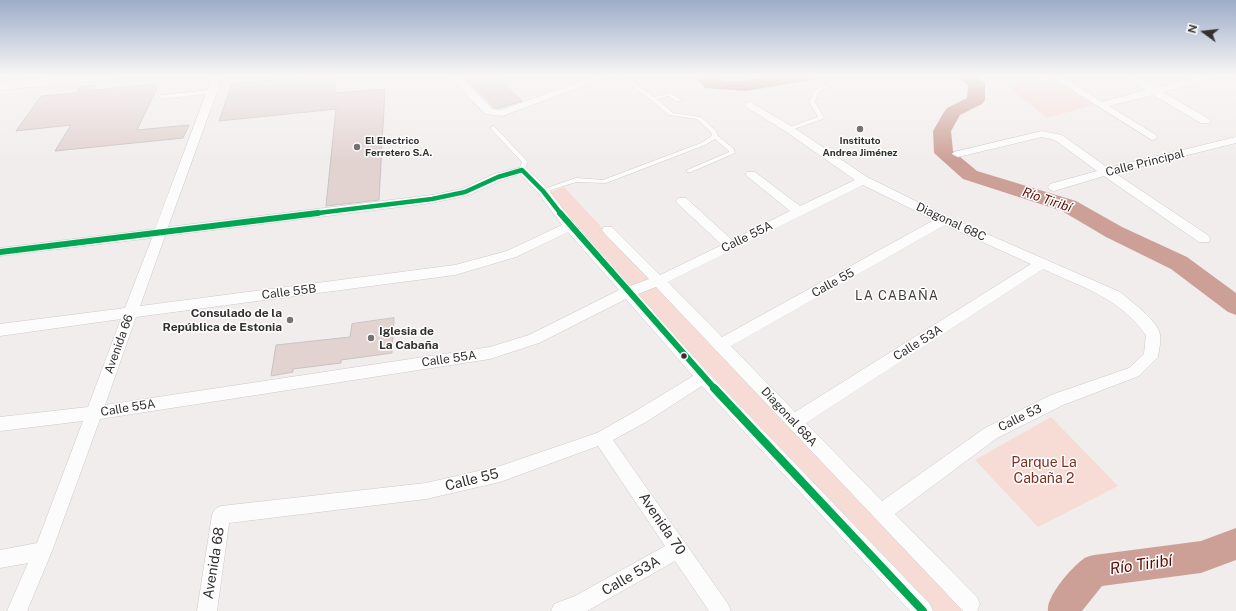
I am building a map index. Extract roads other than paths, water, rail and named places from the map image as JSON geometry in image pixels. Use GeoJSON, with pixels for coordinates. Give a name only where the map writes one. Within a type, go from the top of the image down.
{"type":"FeatureCollection","features":[{"type":"Feature","properties":{"kind":"street","name":"Avenida 66"},"geometry":{"type":"LineString","coordinates":[[17,611],[42,551],[94,413],[207,104]]}},
{"type":"Feature","properties":{"kind":"street"},"geometry":{"type":"LineString","coordinates":[[481,104],[489,112],[502,113],[528,104]]}},
{"type":"Feature","properties":{"kind":"street"},"geometry":{"type":"LineString","coordinates":[[1101,105],[1107,104]]}},
{"type":"Feature","properties":{"kind":"street"},"geometry":{"type":"LineString","coordinates":[[1175,104],[1205,121]]}},
{"type":"Feature","properties":{"kind":"street","name":"Diagonal 68C"},"geometry":{"type":"LineString","coordinates":[[750,105],[789,129],[863,180],[944,220],[1116,296],[1139,316],[1152,334]]}},
{"type":"Feature","properties":{"kind":"street"},"geometry":{"type":"LineString","coordinates":[[1101,105],[1152,137]]}},
{"type":"Feature","properties":{"kind":"street"},"geometry":{"type":"LineString","coordinates":[[958,154],[1042,134],[1058,137],[1106,172],[1204,239]]}},
{"type":"Feature","properties":{"kind":"street","name":"Calle Principal"},"geometry":{"type":"LineString","coordinates":[[1054,187],[1106,172],[1236,140]]}},
{"type":"Feature","properties":{"kind":"street"},"geometry":{"type":"LineString","coordinates":[[0,252],[432,199],[464,192],[498,177],[522,170],[543,191],[570,226],[703,377],[923,611]]}},
{"type":"Feature","properties":{"kind":"street"},"geometry":{"type":"LineString","coordinates":[[751,174],[799,212]]}},
{"type":"Feature","properties":{"kind":"street","name":"Calle 55A"},"geometry":{"type":"LineString","coordinates":[[0,424],[94,413],[490,353],[534,338],[628,292],[659,281],[863,180]]}},
{"type":"Feature","properties":{"kind":"street"},"geometry":{"type":"LineString","coordinates":[[682,201],[730,245]]}},
{"type":"Feature","properties":{"kind":"street","name":"Calle 55"},"geometry":{"type":"LineString","coordinates":[[721,345],[944,220]]}},
{"type":"Feature","properties":{"kind":"street","name":"Calle 55B"},"geometry":{"type":"LineString","coordinates":[[0,330],[455,270],[511,254],[570,226]]}},
{"type":"Feature","properties":{"kind":"street","name":"Diagonal 68A"},"geometry":{"type":"LineString","coordinates":[[608,230],[721,345],[793,422],[970,604]]}},
{"type":"Feature","properties":{"kind":"street","name":"Calle 53A"},"geometry":{"type":"LineString","coordinates":[[793,422],[1043,263]]}},
{"type":"Feature","properties":{"kind":"street","name":"Calle 53"},"geometry":{"type":"LineString","coordinates":[[881,513],[990,433],[1057,400],[1134,372],[1151,357],[1152,334]]}},
{"type":"Feature","properties":{"kind":"street","name":"Calle 55"},"geometry":{"type":"LineString","coordinates":[[221,515],[426,491],[500,474],[602,438],[640,417],[703,377]]}},
{"type":"Feature","properties":{"kind":"street","name":"Avenida 70"},"geometry":{"type":"LineString","coordinates":[[602,438],[721,611]]}},
{"type":"Feature","properties":{"kind":"street","name":"Avenida 68"},"geometry":{"type":"LineString","coordinates":[[207,611],[221,515]]}},
{"type":"Feature","properties":{"kind":"street","name":"Calle 53A"},"geometry":{"type":"LineString","coordinates":[[561,611],[580,604],[678,548]]}},
{"type":"Feature","properties":{"kind":"street"},"geometry":{"type":"LineString","coordinates":[[0,559],[42,551]]}},
{"type":"Feature","properties":{"kind":"lane"},"geometry":{"type":"LineString","coordinates":[[658,104],[671,114],[699,118],[714,132],[715,137],[732,150],[732,153],[689,172]]}},
{"type":"Feature","properties":{"kind":"lane"},"geometry":{"type":"LineString","coordinates":[[789,129],[821,118],[813,104]]}},
{"type":"Feature","properties":{"kind":"lane"},"geometry":{"type":"LineString","coordinates":[[493,128],[525,162],[522,170]]}},
{"type":"Feature","properties":{"kind":"lane"},"geometry":{"type":"LineString","coordinates":[[543,191],[576,180],[604,182],[703,144],[715,137]]}},
{"type":"Feature","properties":{"kind":"waterway","name":"Río Tiribí"},"geometry":{"type":"LineString","coordinates":[[969,104],[953,112],[942,131],[944,153],[970,175],[1069,206],[1114,232],[1179,263],[1236,306]]}},
{"type":"Feature","properties":{"kind":"waterway","name":"Río Tiribí"},"geometry":{"type":"LineString","coordinates":[[1065,611],[1064,605],[1094,571],[1201,557],[1236,544]]}},
{"type":"Feature","properties":{"kind":"place","name":"Instituto Andrea Jiménez"},"geometry":{"type":"Point","coordinates":[860,129]}},
{"type":"Feature","properties":{"kind":"place","name":"El Electrico Ferretero S.A."},"geometry":{"type":"Point","coordinates":[357,147]}},
{"type":"Feature","properties":{"kind":"place","name":"Consulado de la República de Estonia"},"geometry":{"type":"Point","coordinates":[290,320]}},
{"type":"Feature","properties":{"kind":"place","name":"Iglesia de La Cabaña"},"geometry":{"type":"Point","coordinates":[371,338]}},
{"type":"Feature","properties":{"kind":"district","name":"LA CABAÑA"},"geometry":{"type":"Point","coordinates":[897,296]}},
{"type":"Feature","properties":{"kind":"park label","name":"Parque La Cabaña 2"},"geometry":{"type":"Point","coordinates":[1044,472]}}]}
